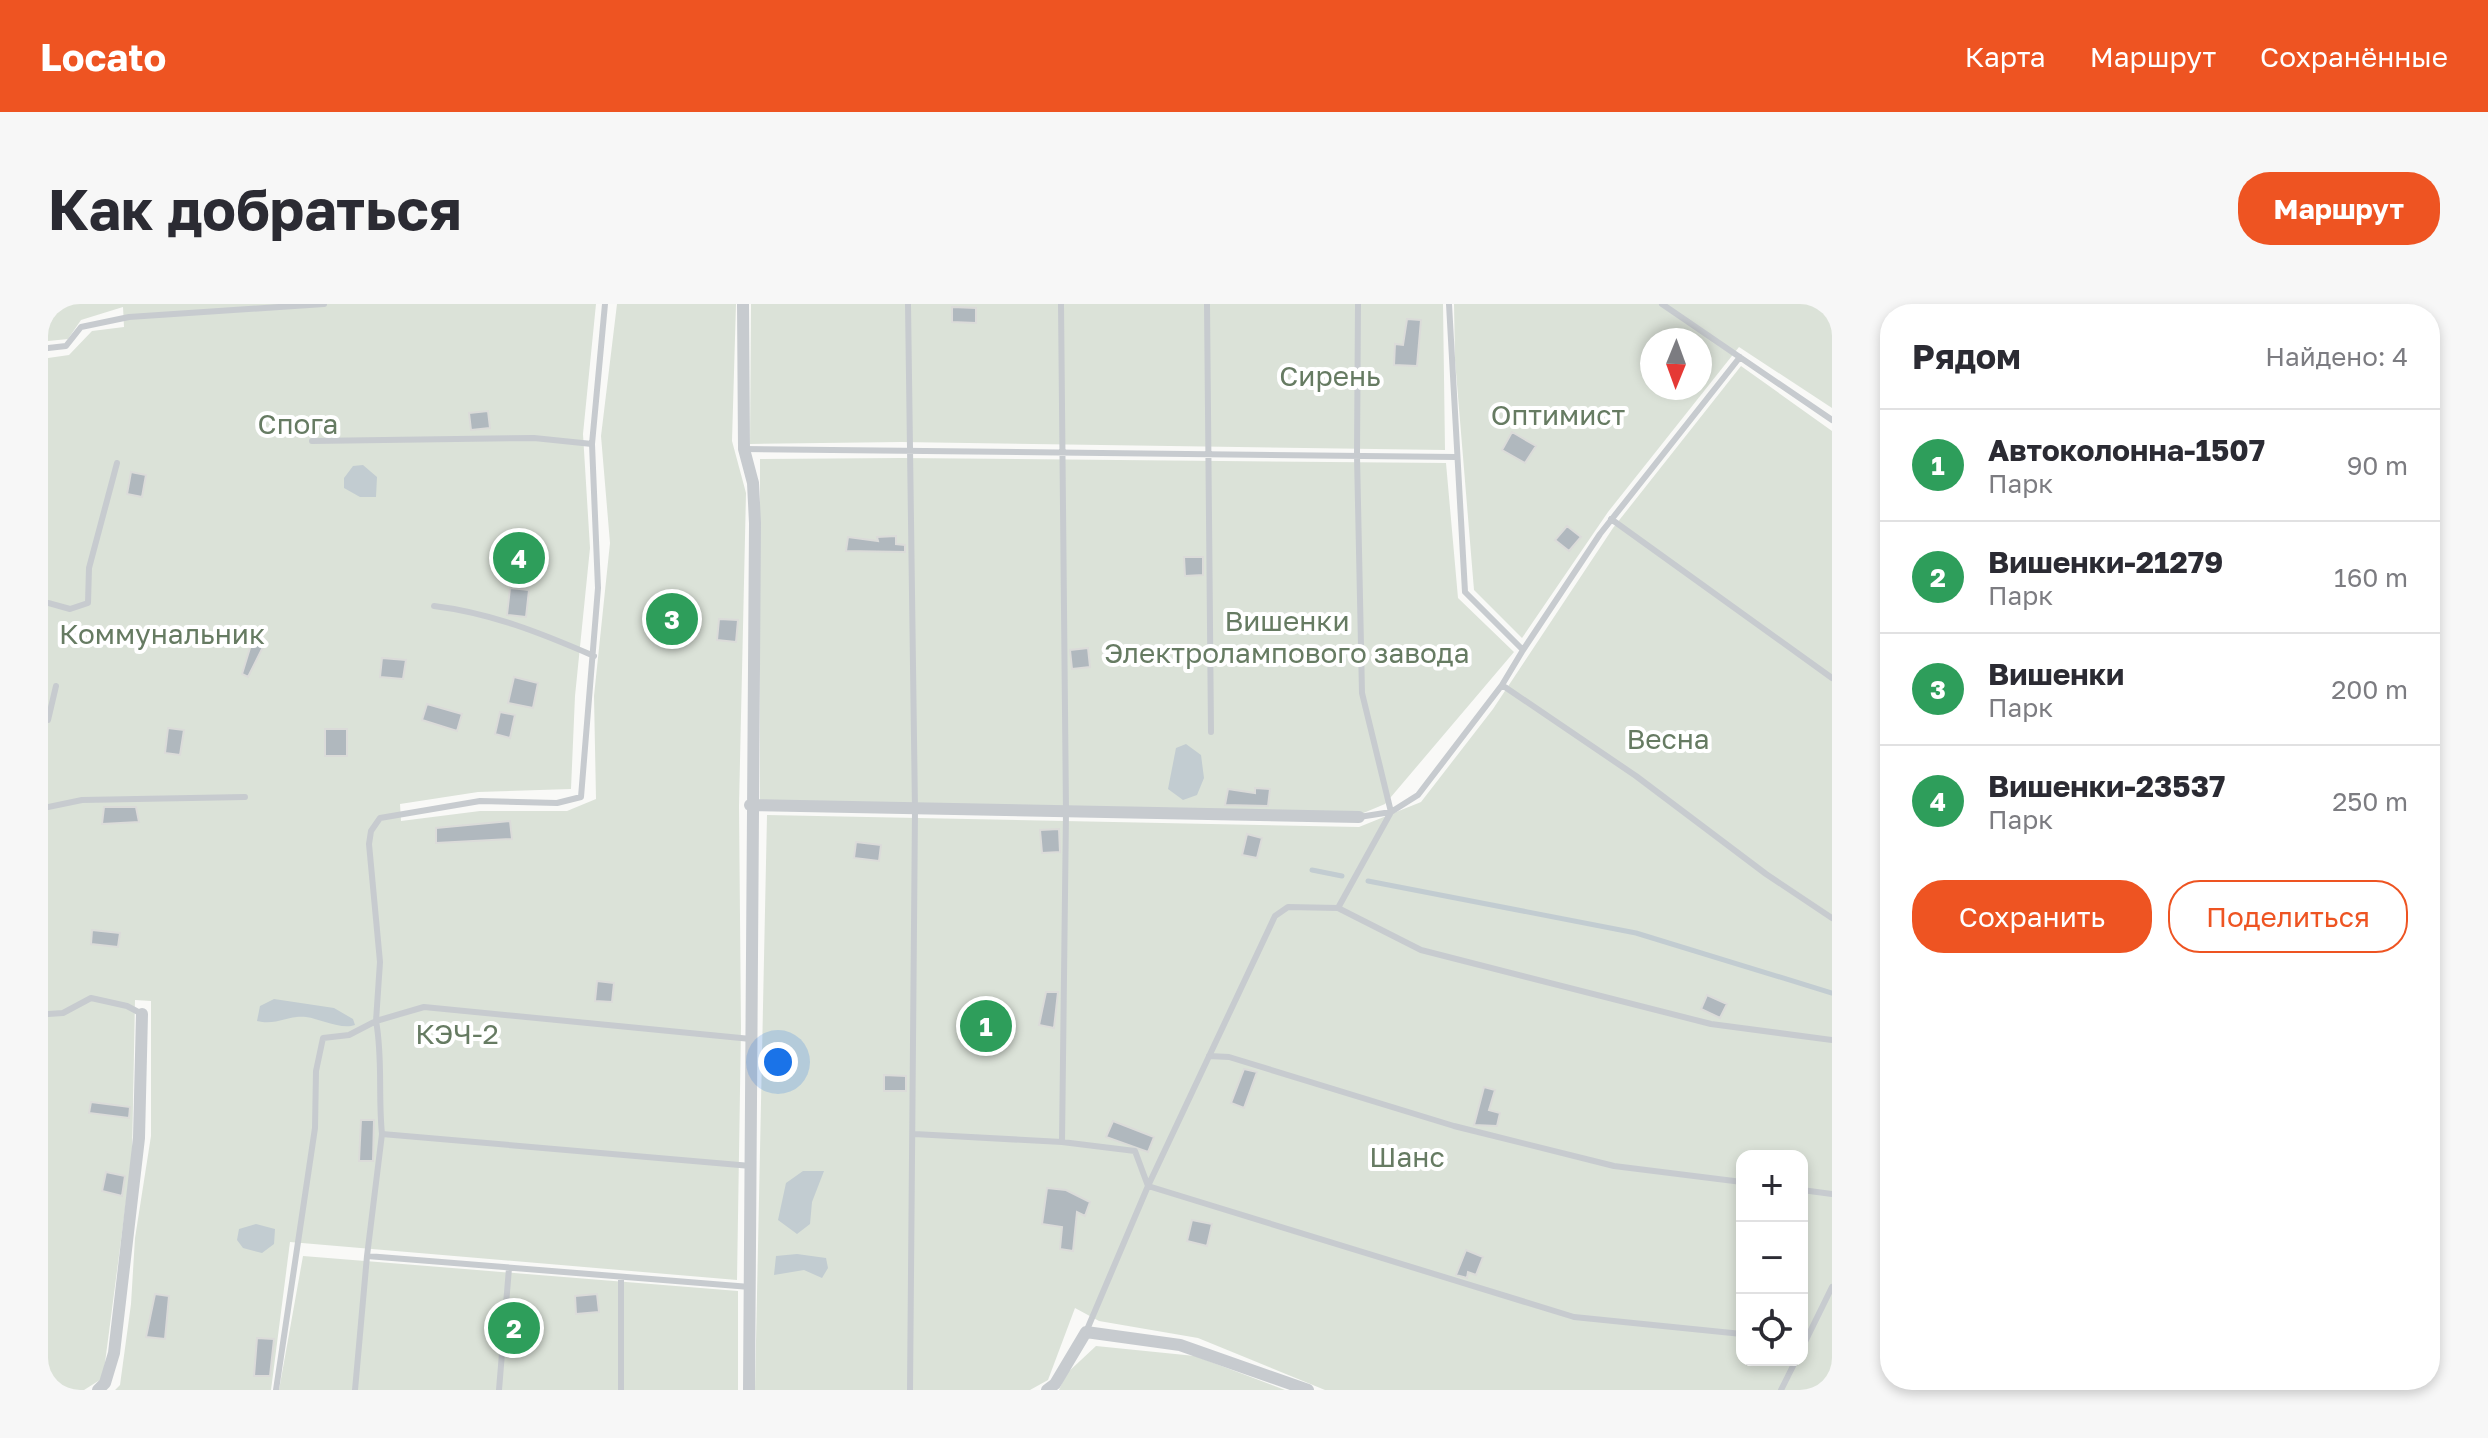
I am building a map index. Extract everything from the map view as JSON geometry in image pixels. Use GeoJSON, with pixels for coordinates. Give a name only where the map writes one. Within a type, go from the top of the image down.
{"type":"FeatureCollection","features":[{"type":"Feature","properties":{"kind":"street"},"geometry":{"type":"LineString","coordinates":[[743,304],[744,449],[753,483],[755,523],[750,805],[749,1390]]}},
{"type":"Feature","properties":{"kind":"street"},"geometry":{"type":"LineString","coordinates":[[750,805],[1359,817]]}},
{"type":"Feature","properties":{"kind":"street"},"geometry":{"type":"LineString","coordinates":[[98,1390],[105,1383],[114,1353],[139,1138],[142,1014]]}},
{"type":"Feature","properties":{"kind":"street"},"geometry":{"type":"LineString","coordinates":[[1047,1390],[1055,1384],[1086,1332],[1180,1345],[1308,1390]]}},
{"type":"Feature","properties":{"kind":"lane"},"geometry":{"type":"LineString","coordinates":[[48,348],[66,346],[81,327],[129,317],[324,304]]}},
{"type":"Feature","properties":{"kind":"lane"},"geometry":{"type":"LineString","coordinates":[[355,1390],[382,1134],[377,1091],[381,1047],[376,1021],[380,962],[371,831],[380,818],[480,801],[557,803],[581,797],[598,588],[592,444],[605,304]]}},
{"type":"Feature","properties":{"kind":"lane"},"geometry":{"type":"LineString","coordinates":[[908,304],[907,452],[915,810],[910,1390]]}},
{"type":"Feature","properties":{"kind":"lane"},"geometry":{"type":"LineString","coordinates":[[1061,304],[1066,812],[1062,1142]]}},
{"type":"Feature","properties":{"kind":"lane"},"geometry":{"type":"LineString","coordinates":[[1207,304],[1211,732]]}},
{"type":"Feature","properties":{"kind":"lane"},"geometry":{"type":"LineString","coordinates":[[1338,908],[1391,812],[1362,693],[1357,456],[1358,304]]}},
{"type":"Feature","properties":{"kind":"lane"},"geometry":{"type":"LineString","coordinates":[[1449,304],[1465,592],[1523,650]]}},
{"type":"Feature","properties":{"kind":"lane"},"geometry":{"type":"LineString","coordinates":[[1662,304],[1832,420]]}},
{"type":"Feature","properties":{"kind":"lane"},"geometry":{"type":"LineString","coordinates":[[1359,817],[1391,812],[1418,795],[1502,685],[1611,519],[1740,357]]}},
{"type":"Feature","properties":{"kind":"lane"},"geometry":{"type":"LineString","coordinates":[[312,441],[534,438],[592,444]]}},
{"type":"Feature","properties":{"kind":"lane"},"geometry":{"type":"LineString","coordinates":[[744,449],[1456,457]]}},
{"type":"Feature","properties":{"kind":"lane"},"geometry":{"type":"LineString","coordinates":[[48,603],[70,609],[88,603],[89,568],[117,463]]}},
{"type":"Feature","properties":{"kind":"lane"},"geometry":{"type":"LineString","coordinates":[[1611,519],[1832,678]]}},
{"type":"Feature","properties":{"kind":"lane"},"geometry":{"type":"LineString","coordinates":[[434,606],[465,610],[520,624],[594,656]]}},
{"type":"Feature","properties":{"kind":"lane"},"geometry":{"type":"LineString","coordinates":[[1502,685],[1636,776],[1817,911],[1832,918]]}},
{"type":"Feature","properties":{"kind":"lane"},"geometry":{"type":"LineString","coordinates":[[48,720],[56,686]]}},
{"type":"Feature","properties":{"kind":"lane"},"geometry":{"type":"LineString","coordinates":[[48,807],[82,800],[245,797]]}},
{"type":"Feature","properties":{"kind":"lane"},"geometry":{"type":"LineString","coordinates":[[1086,1332],[1148,1186],[1275,916],[1288,907],[1338,908],[1421,950],[1711,1024],[1832,1040]]}},
{"type":"Feature","properties":{"kind":"lane"},"geometry":{"type":"LineString","coordinates":[[48,1014],[63,1013],[91,998],[127,1006],[142,1014]]}},
{"type":"Feature","properties":{"kind":"lane"},"geometry":{"type":"LineString","coordinates":[[276,1390],[315,1128],[316,1071],[323,1038],[349,1035],[376,1021],[424,1007],[751,1039]]}},
{"type":"Feature","properties":{"kind":"lane"},"geometry":{"type":"LineString","coordinates":[[1209,1056],[1229,1057],[1454,1126],[1614,1166],[1736,1181]]}},
{"type":"Feature","properties":{"kind":"lane"},"geometry":{"type":"LineString","coordinates":[[382,1134],[751,1166]]}},
{"type":"Feature","properties":{"kind":"lane"},"geometry":{"type":"LineString","coordinates":[[914,1134],[1062,1142],[1135,1151],[1148,1186]]}},
{"type":"Feature","properties":{"kind":"lane"},"geometry":{"type":"LineString","coordinates":[[1148,1186],[1574,1317],[1736,1333]]}},
{"type":"Feature","properties":{"kind":"lane"},"geometry":{"type":"LineString","coordinates":[[1808,1191],[1832,1194]]}},
{"type":"Feature","properties":{"kind":"lane"},"geometry":{"type":"LineString","coordinates":[[367,1256],[750,1287]]}},
{"type":"Feature","properties":{"kind":"lane"},"geometry":{"type":"LineString","coordinates":[[499,1390],[509,1268]]}},
{"type":"Feature","properties":{"kind":"lane"},"geometry":{"type":"LineString","coordinates":[[621,1278],[621,1390]]}},
{"type":"Feature","properties":{"kind":"lane"},"geometry":{"type":"LineString","coordinates":[[1808,1333],[1832,1287]]}},
{"type":"Feature","properties":{"kind":"lane"},"geometry":{"type":"LineString","coordinates":[[1781,1390],[1793,1366]]}},
{"type":"Feature","properties":{"kind":"green space"},"geometry":{"type":"Polygon","coordinates":[[[48,304],[596,304],[583,434],[590,548],[575,696],[571,789],[478,792],[400,804],[401,821],[480,811],[567,811],[596,799],[594,696],[610,543],[601,436],[617,304],[736,304],[732,441],[746,493],[739,806],[741,1027],[737,1280],[290,1242],[271,1390],[115,1390],[120,1385],[131,1304],[135,1238],[151,1136],[151,1001],[135,1000],[132,1156],[103,1378],[84,1390],[48,1390],[48,358],[69,355],[92,331],[124,327],[123,307],[81,320],[68,339],[48,341],[48,304]]]}},
{"type":"Feature","properties":{"kind":"green space","name":"Сирень"},"geometry":{"type":"Polygon","coordinates":[[[751,304],[1443,304],[1445,450],[901,442],[750,444],[751,304]]]}},
{"type":"Feature","properties":{"kind":"green space","name":"Оптимист"},"geometry":{"type":"Polygon","coordinates":[[[1454,304],[1832,304],[1832,408],[1739,347],[1712,381],[1712,328],[1640,328],[1640,400],[1697,400],[1608,512],[1522,638],[1474,590],[1455,360],[1454,304]]]}},
{"type":"Feature","properties":{"kind":"green space"},"geometry":{"type":"Polygon","coordinates":[[[1741,366],[1832,431],[1832,1390],[1325,1390],[1198,1338],[1099,1321],[1075,1308],[1048,1380],[1030,1390],[755,1390],[767,815],[1359,827],[1421,802],[1493,709],[1613,528],[1741,366]]]}},
{"type":"Feature","properties":{"kind":"green space","name":"Вишенки Электролампового завода"},"geometry":{"type":"Polygon","coordinates":[[[760,459],[1446,463],[1458,598],[1514,652],[1385,804],[1361,814],[760,800],[760,459]]]}},
{"type":"Feature","properties":{"kind":"green space"},"geometry":{"type":"Polygon","coordinates":[[[303,1256],[738,1291],[738,1390],[279,1390],[303,1256]]]}},
{"type":"Feature","properties":{"kind":"green space"},"geometry":{"type":"Polygon","coordinates":[[[1096,1346],[1195,1356],[1285,1390],[1059,1390],[1066,1374],[1096,1346]]]}},
{"type":"Feature","properties":{"kind":"shaded area"},"geometry":{"type":"Polygon","coordinates":[[[363,465],[377,477],[376,497],[360,497],[344,488],[344,478],[353,466],[363,465]]]}},
{"type":"Feature","properties":{"kind":"shaded area"},"geometry":{"type":"Polygon","coordinates":[[[1186,744],[1201,755],[1204,778],[1197,795],[1183,800],[1168,789],[1176,748],[1186,744]]]}},
{"type":"Feature","properties":{"kind":"shaded area"},"geometry":{"type":"Polygon","coordinates":[[[274,999],[334,1008],[353,1019],[355,1025],[337,1025],[306,1017],[257,1021],[260,1006],[274,999]]]}},
{"type":"Feature","properties":{"kind":"shaded area"},"geometry":{"type":"Polygon","coordinates":[[[803,1171],[824,1171],[812,1202],[810,1224],[797,1234],[778,1220],[786,1183],[803,1171]]]}},
{"type":"Feature","properties":{"kind":"shaded area"},"geometry":{"type":"Polygon","coordinates":[[[256,1224],[275,1229],[274,1244],[262,1253],[243,1248],[237,1240],[239,1229],[256,1224]]]}},
{"type":"Feature","properties":{"kind":"shaded area"},"geometry":{"type":"Polygon","coordinates":[[[797,1254],[826,1258],[828,1268],[822,1278],[804,1270],[774,1275],[776,1256],[797,1254]]]}},
{"type":"Feature","properties":{"kind":"building"},"geometry":{"type":"Polygon","coordinates":[[[952,307],[976,308],[976,323],[952,322],[952,307]]]}},
{"type":"Feature","properties":{"kind":"building"},"geometry":{"type":"Polygon","coordinates":[[[1407,319],[1421,320],[1417,366],[1394,365],[1395,344],[1403,345],[1407,319]]]}},
{"type":"Feature","properties":{"kind":"building"},"geometry":{"type":"Polygon","coordinates":[[[488,411],[490,428],[471,430],[469,413],[488,411]]]}},
{"type":"Feature","properties":{"kind":"building"},"geometry":{"type":"Polygon","coordinates":[[[1512,432],[1536,446],[1525,463],[1502,450],[1512,432]]]}},
{"type":"Feature","properties":{"kind":"building"},"geometry":{"type":"Polygon","coordinates":[[[131,472],[146,475],[142,497],[127,494],[131,472]]]}},
{"type":"Feature","properties":{"kind":"building"},"geometry":{"type":"Polygon","coordinates":[[[1567,526],[1581,537],[1569,551],[1555,540],[1567,526]]]}},
{"type":"Feature","properties":{"kind":"building"},"geometry":{"type":"Polygon","coordinates":[[[896,536],[896,544],[905,545],[905,552],[846,551],[848,537],[878,541],[877,537],[896,536]]]}},
{"type":"Feature","properties":{"kind":"building"},"geometry":{"type":"Polygon","coordinates":[[[1184,557],[1203,557],[1203,575],[1185,576],[1184,557]]]}},
{"type":"Feature","properties":{"kind":"building"},"geometry":{"type":"Polygon","coordinates":[[[510,588],[529,590],[526,617],[507,615],[510,588]]]}},
{"type":"Feature","properties":{"kind":"building"},"geometry":{"type":"Polygon","coordinates":[[[719,619],[738,620],[736,642],[717,640],[719,619]]]}},
{"type":"Feature","properties":{"kind":"building"},"geometry":{"type":"Polygon","coordinates":[[[254,635],[266,641],[248,677],[242,674],[254,635]]]}},
{"type":"Feature","properties":{"kind":"building"},"geometry":{"type":"Polygon","coordinates":[[[1088,648],[1090,667],[1072,669],[1070,650],[1088,648]]]}},
{"type":"Feature","properties":{"kind":"building"},"geometry":{"type":"Polygon","coordinates":[[[382,658],[406,660],[403,679],[380,677],[382,658]]]}},
{"type":"Feature","properties":{"kind":"building"},"geometry":{"type":"Polygon","coordinates":[[[514,677],[538,683],[533,708],[508,703],[514,677]]]}},
{"type":"Feature","properties":{"kind":"building"},"geometry":{"type":"Polygon","coordinates":[[[427,704],[462,714],[457,731],[422,720],[427,704]]]}},
{"type":"Feature","properties":{"kind":"building"},"geometry":{"type":"Polygon","coordinates":[[[500,712],[515,715],[510,738],[495,734],[500,712]]]}},
{"type":"Feature","properties":{"kind":"building"},"geometry":{"type":"Polygon","coordinates":[[[168,728],[184,730],[180,755],[165,753],[168,728]]]}},
{"type":"Feature","properties":{"kind":"building"},"geometry":{"type":"Polygon","coordinates":[[[325,729],[347,729],[347,756],[325,756],[325,729]]]}},
{"type":"Feature","properties":{"kind":"building"},"geometry":{"type":"Polygon","coordinates":[[[1255,788],[1270,789],[1268,806],[1225,805],[1228,789],[1255,793],[1255,788]]]}},
{"type":"Feature","properties":{"kind":"building"},"geometry":{"type":"Polygon","coordinates":[[[104,807],[136,807],[139,822],[102,824],[104,807]]]}},
{"type":"Feature","properties":{"kind":"building"},"geometry":{"type":"Polygon","coordinates":[[[510,821],[512,839],[436,843],[436,828],[510,821]]]}},
{"type":"Feature","properties":{"kind":"building"},"geometry":{"type":"Polygon","coordinates":[[[1059,829],[1060,852],[1042,853],[1040,830],[1059,829]]]}},
{"type":"Feature","properties":{"kind":"building"},"geometry":{"type":"Polygon","coordinates":[[[1247,834],[1262,838],[1257,858],[1242,855],[1247,834]]]}},
{"type":"Feature","properties":{"kind":"building"},"geometry":{"type":"Polygon","coordinates":[[[856,842],[881,845],[879,861],[854,858],[856,842]]]}},
{"type":"Feature","properties":{"kind":"building"},"geometry":{"type":"Polygon","coordinates":[[[92,930],[120,933],[118,947],[91,944],[92,930]]]}},
{"type":"Feature","properties":{"kind":"building"},"geometry":{"type":"Polygon","coordinates":[[[597,981],[614,983],[612,1002],[595,1001],[597,981]]]}},
{"type":"Feature","properties":{"kind":"building"},"geometry":{"type":"Polygon","coordinates":[[[1046,992],[1058,992],[1054,1028],[1039,1025],[1046,992]]]}},
{"type":"Feature","properties":{"kind":"building"},"geometry":{"type":"Polygon","coordinates":[[[1707,995],[1727,1004],[1720,1018],[1701,1009],[1707,995]]]}},
{"type":"Feature","properties":{"kind":"building"},"geometry":{"type":"Polygon","coordinates":[[[1244,1069],[1257,1072],[1244,1108],[1231,1103],[1244,1069]]]}},
{"type":"Feature","properties":{"kind":"building"},"geometry":{"type":"Polygon","coordinates":[[[884,1075],[906,1076],[906,1091],[884,1091],[884,1075]]]}},
{"type":"Feature","properties":{"kind":"building"},"geometry":{"type":"Polygon","coordinates":[[[1484,1087],[1495,1090],[1489,1110],[1500,1113],[1497,1126],[1474,1125],[1484,1087]]]}},
{"type":"Feature","properties":{"kind":"building"},"geometry":{"type":"Polygon","coordinates":[[[91,1102],[130,1107],[129,1118],[89,1113],[91,1102]]]}},
{"type":"Feature","properties":{"kind":"building"},"geometry":{"type":"Polygon","coordinates":[[[361,1120],[374,1120],[373,1161],[359,1161],[361,1120]]]}},
{"type":"Feature","properties":{"kind":"building"},"geometry":{"type":"Polygon","coordinates":[[[1113,1121],[1154,1137],[1148,1152],[1106,1137],[1113,1121]]]}},
{"type":"Feature","properties":{"kind":"building"},"geometry":{"type":"Polygon","coordinates":[[[106,1172],[125,1176],[122,1196],[102,1191],[106,1172]]]}},
{"type":"Feature","properties":{"kind":"building"},"geometry":{"type":"Polygon","coordinates":[[[1047,1188],[1066,1190],[1090,1202],[1085,1216],[1077,1212],[1073,1251],[1060,1249],[1062,1227],[1042,1224],[1047,1188]]]}},
{"type":"Feature","properties":{"kind":"building"},"geometry":{"type":"Polygon","coordinates":[[[1192,1220],[1212,1224],[1207,1246],[1187,1241],[1192,1220]]]}},
{"type":"Feature","properties":{"kind":"building"},"geometry":{"type":"Polygon","coordinates":[[[1466,1250],[1483,1257],[1476,1275],[1468,1272],[1467,1278],[1456,1275],[1466,1250]]]}},
{"type":"Feature","properties":{"kind":"building"},"geometry":{"type":"Polygon","coordinates":[[[155,1294],[169,1296],[165,1339],[146,1337],[155,1294]]]}},
{"type":"Feature","properties":{"kind":"building"},"geometry":{"type":"Polygon","coordinates":[[[597,1294],[599,1312],[576,1314],[575,1296],[597,1294]]]}},
{"type":"Feature","properties":{"kind":"building"},"geometry":{"type":"Polygon","coordinates":[[[257,1338],[274,1339],[270,1376],[254,1376],[257,1338]]]}},
{"type":"Feature","properties":{"kind":"waterway"},"geometry":{"type":"LineString","coordinates":[[1312,870],[1342,876]]}},
{"type":"Feature","properties":{"kind":"waterway"},"geometry":{"type":"LineString","coordinates":[[1368,881],[1636,933],[1832,993]]}},
{"type":"Feature","properties":{"kind":"place","name":"Вишенки-23537"},"geometry":{"type":"Point","coordinates":[519,558]}},
{"type":"Feature","properties":{"kind":"place","name":"Вишенки"},"geometry":{"type":"Point","coordinates":[672,619]}},
{"type":"Feature","properties":{"kind":"place","name":"Автоколонна-1507"},"geometry":{"type":"Point","coordinates":[986,1026]}},
{"type":"Feature","properties":{"kind":"place","name":"Вишенки-21279"},"geometry":{"type":"Point","coordinates":[514,1328]}},
{"type":"Feature","properties":{"kind":"park label","name":"Спога"},"geometry":{"type":"Point","coordinates":[298,424]}},
{"type":"Feature","properties":{"kind":"park label","name":"Коммунальник"},"geometry":{"type":"Point","coordinates":[162,634]}},
{"type":"Feature","properties":{"kind":"park label","name":"Весна"},"geometry":{"type":"Point","coordinates":[1668,739]}},
{"type":"Feature","properties":{"kind":"park label","name":"КЭЧ-2"},"geometry":{"type":"Point","coordinates":[457,1034]}},
{"type":"Feature","properties":{"kind":"park label","name":"Шанс"},"geometry":{"type":"Point","coordinates":[1407,1157]}}]}
